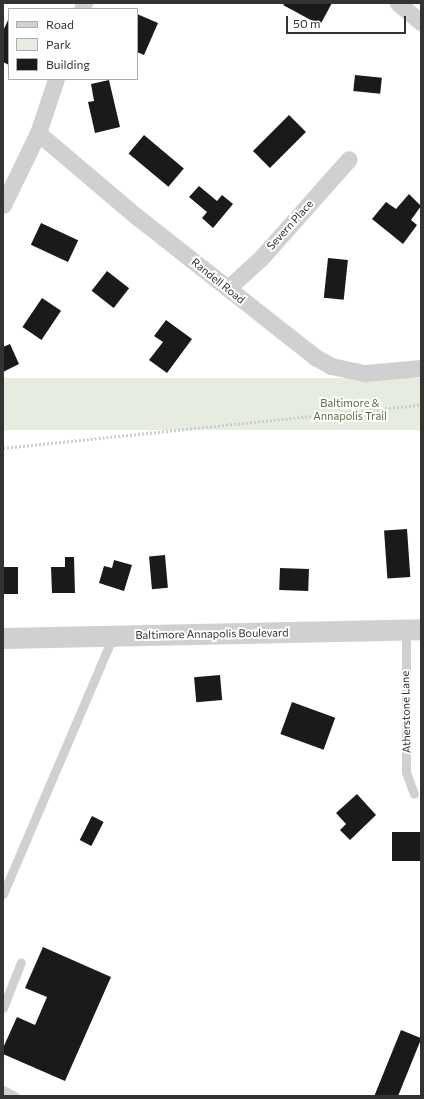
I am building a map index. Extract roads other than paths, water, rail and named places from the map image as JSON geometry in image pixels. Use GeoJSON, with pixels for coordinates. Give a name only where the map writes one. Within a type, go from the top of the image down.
{"type":"FeatureCollection","features":[{"type":"Feature","properties":{"kind":"street"},"geometry":{"type":"LineString","coordinates":[[398,3],[421,22]]}},
{"type":"Feature","properties":{"kind":"street"},"geometry":{"type":"LineString","coordinates":[[3,205],[38,133],[56,80]]}},
{"type":"Feature","properties":{"kind":"street","name":"Randell Road"},"geometry":{"type":"LineString","coordinates":[[38,133],[298,346],[331,366],[365,372],[421,368]]}},
{"type":"Feature","properties":{"kind":"street","name":"Severn Place"},"geometry":{"type":"LineString","coordinates":[[228,288],[261,258],[350,159]]}},
{"type":"Feature","properties":{"kind":"street","name":"Baltimore Annapolis Boulevard"},"geometry":{"type":"LineString","coordinates":[[3,638],[414,629]]}},
{"type":"Feature","properties":{"kind":"lane","name":"Atherstone Lane"},"geometry":{"type":"LineString","coordinates":[[414,629],[406,772],[414,794]]}},
{"type":"Feature","properties":{"kind":"lane"},"geometry":{"type":"LineString","coordinates":[[3,894],[113,636]]}},
{"type":"Feature","properties":{"kind":"lane"},"geometry":{"type":"LineString","coordinates":[[4,1002],[21,962]]}},
{"type":"Feature","properties":{"kind":"lane"},"geometry":{"type":"LineString","coordinates":[[3,1090],[15,1096]]}},
{"type":"Feature","properties":{"kind":"park label","name":"Baltimore & Annapolis Trail"},"geometry":{"type":"Point","coordinates":[350,410]}}]}
